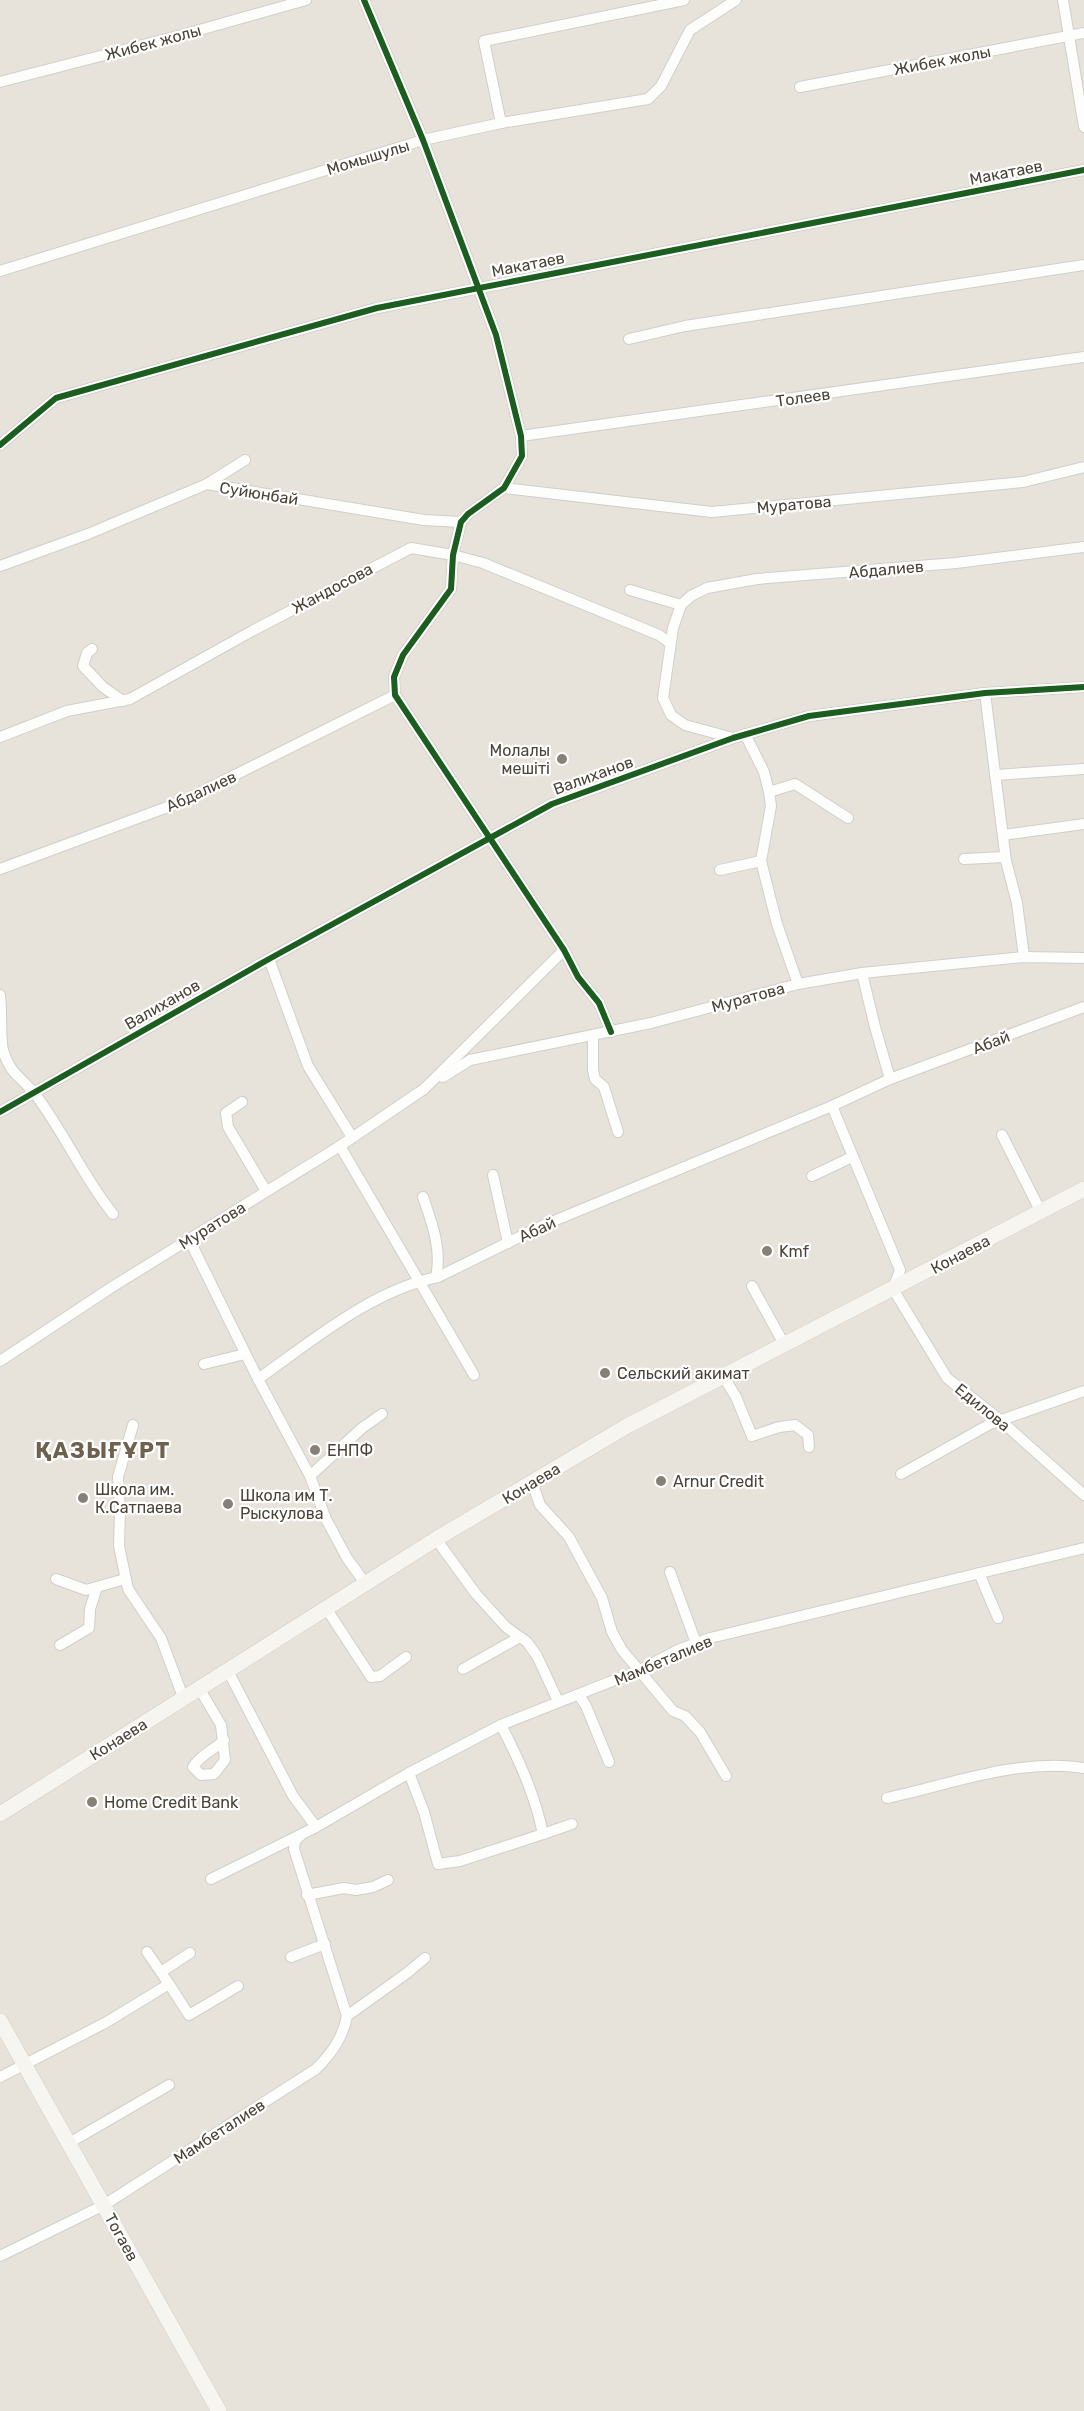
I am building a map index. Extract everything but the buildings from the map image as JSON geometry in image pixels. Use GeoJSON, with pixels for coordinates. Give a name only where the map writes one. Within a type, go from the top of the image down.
{"type":"FeatureCollection","features":[{"type":"Feature","properties":{"kind":"main road","name":"Конаева"},"geometry":{"type":"LineString","coordinates":[[0,1814],[436,1539],[627,1426],[1084,1189]]}},
{"type":"Feature","properties":{"kind":"main road","name":"Тогаев"},"geometry":{"type":"LineString","coordinates":[[0,2021],[219,2411]]}},
{"type":"Feature","properties":{"kind":"street","name":"Жибек жолы"},"geometry":{"type":"LineString","coordinates":[[0,82],[306,0]]}},
{"type":"Feature","properties":{"kind":"street"},"geometry":{"type":"LineString","coordinates":[[363,0],[423,140],[496,335],[521,436],[522,456],[504,488],[468,513],[461,522],[453,555],[451,589],[403,655],[394,677],[395,695],[564,950],[578,977],[599,1003],[611,1032]]}},
{"type":"Feature","properties":{"kind":"street"},"geometry":{"type":"LineString","coordinates":[[501,123],[484,41],[684,0]]}},
{"type":"Feature","properties":{"kind":"street","name":"Момышулы"},"geometry":{"type":"LineString","coordinates":[[0,271],[423,140],[501,123],[648,99],[661,86],[690,30],[736,0]]}},
{"type":"Feature","properties":{"kind":"street"},"geometry":{"type":"LineString","coordinates":[[1063,0],[1084,127]]}},
{"type":"Feature","properties":{"kind":"street","name":"Жибек жолы"},"geometry":{"type":"LineString","coordinates":[[800,87],[1084,33]]}},
{"type":"Feature","properties":{"kind":"street","name":"Макатаев"},"geometry":{"type":"LineString","coordinates":[[0,445],[56,398],[377,308],[1084,170]]}},
{"type":"Feature","properties":{"kind":"street"},"geometry":{"type":"LineString","coordinates":[[629,339],[696,325],[1084,265]]}},
{"type":"Feature","properties":{"kind":"street","name":"Толеев"},"geometry":{"type":"LineString","coordinates":[[521,436],[1084,357]]}},
{"type":"Feature","properties":{"kind":"street"},"geometry":{"type":"LineString","coordinates":[[207,484],[245,460]]}},
{"type":"Feature","properties":{"kind":"street","name":"Муратова"},"geometry":{"type":"LineString","coordinates":[[504,488],[712,512],[1023,482],[1084,468]]}},
{"type":"Feature","properties":{"kind":"street","name":"Суйюнбай"},"geometry":{"type":"LineString","coordinates":[[0,566],[88,534],[207,484],[424,520],[461,522]]}},
{"type":"Feature","properties":{"kind":"street","name":"Абдалиев"},"geometry":{"type":"LineString","coordinates":[[681,605],[691,596],[707,588],[757,579],[956,563],[1084,547]]}},
{"type":"Feature","properties":{"kind":"street","name":"Жандосова"},"geometry":{"type":"LineString","coordinates":[[0,737],[67,711],[130,699],[252,631],[411,548],[483,563],[659,635],[670,643]]}},
{"type":"Feature","properties":{"kind":"street"},"geometry":{"type":"LineString","coordinates":[[630,590],[681,605],[670,643],[663,698],[671,715],[685,725],[733,738]]}},
{"type":"Feature","properties":{"kind":"street"},"geometry":{"type":"LineString","coordinates":[[92,649],[87,653],[83,666],[103,687],[123,701]]}},
{"type":"Feature","properties":{"kind":"street","name":"Валиханов"},"geometry":{"type":"LineString","coordinates":[[0,1112],[269,959],[552,804],[733,738],[808,716],[985,693],[1084,687]]}},
{"type":"Feature","properties":{"kind":"street"},"geometry":{"type":"LineString","coordinates":[[985,693],[1005,857],[1017,903],[1024,957]]}},
{"type":"Feature","properties":{"kind":"street","name":"Абдалиев"},"geometry":{"type":"LineString","coordinates":[[0,869],[181,802],[395,695]]}},
{"type":"Feature","properties":{"kind":"street"},"geometry":{"type":"LineString","coordinates":[[745,734],[764,772],[769,792],[771,806],[761,861],[777,924],[798,984]]}},
{"type":"Feature","properties":{"kind":"street"},"geometry":{"type":"LineString","coordinates":[[995,775],[1084,769]]}},
{"type":"Feature","properties":{"kind":"street"},"geometry":{"type":"LineString","coordinates":[[769,792],[795,784],[848,818]]}},
{"type":"Feature","properties":{"kind":"street"},"geometry":{"type":"LineString","coordinates":[[1003,835],[1084,824]]}},
{"type":"Feature","properties":{"kind":"street"},"geometry":{"type":"LineString","coordinates":[[964,859],[1005,857]]}},
{"type":"Feature","properties":{"kind":"street"},"geometry":{"type":"LineString","coordinates":[[720,870],[761,861]]}},
{"type":"Feature","properties":{"kind":"street","name":"Муратова"},"geometry":{"type":"LineString","coordinates":[[424,1089],[564,950]]}},
{"type":"Feature","properties":{"kind":"street","name":"Муратова"},"geometry":{"type":"LineString","coordinates":[[0,1361],[189,1239],[340,1146],[470,1060],[611,1032],[798,984],[862,973],[1024,957],[1084,958]]}},
{"type":"Feature","properties":{"kind":"street"},"geometry":{"type":"LineString","coordinates":[[269,959],[308,1066],[352,1137]]}},
{"type":"Feature","properties":{"kind":"street"},"geometry":{"type":"LineString","coordinates":[[862,973],[890,1079]]}},
{"type":"Feature","properties":{"kind":"street"},"geometry":{"type":"LineString","coordinates":[[0,995],[3,1011],[1,1045],[13,1073],[34,1093],[95,1192],[113,1214]]}},
{"type":"Feature","properties":{"kind":"street","name":"Абай"},"geometry":{"type":"LineString","coordinates":[[258,1379],[357,1310],[419,1281],[436,1277],[544,1224],[832,1106],[890,1079],[1084,1006]]}},
{"type":"Feature","properties":{"kind":"street"},"geometry":{"type":"LineString","coordinates":[[593,1035],[595,1079],[604,1087],[618,1132]]}},
{"type":"Feature","properties":{"kind":"street"},"geometry":{"type":"LineString","coordinates":[[242,1102],[226,1113],[228,1127],[266,1191]]}},
{"type":"Feature","properties":{"kind":"street"},"geometry":{"type":"LineString","coordinates":[[832,1106],[900,1270],[893,1289]]}},
{"type":"Feature","properties":{"kind":"street"},"geometry":{"type":"LineString","coordinates":[[1002,1135],[1041,1212]]}},
{"type":"Feature","properties":{"kind":"street"},"geometry":{"type":"LineString","coordinates":[[340,1146],[474,1376]]}},
{"type":"Feature","properties":{"kind":"street"},"geometry":{"type":"LineString","coordinates":[[812,1176],[852,1157]]}},
{"type":"Feature","properties":{"kind":"street"},"geometry":{"type":"LineString","coordinates":[[493,1175],[508,1243]]}},
{"type":"Feature","properties":{"kind":"street"},"geometry":{"type":"LineString","coordinates":[[423,1197],[435,1232],[439,1264],[436,1277]]}},
{"type":"Feature","properties":{"kind":"street"},"geometry":{"type":"LineString","coordinates":[[189,1239],[245,1354],[309,1476],[326,1519],[365,1583]]}},
{"type":"Feature","properties":{"kind":"street"},"geometry":{"type":"LineString","coordinates":[[752,1286],[784,1344]]}},
{"type":"Feature","properties":{"kind":"street","name":"Едилова"},"geometry":{"type":"LineString","coordinates":[[893,1289],[947,1378],[1000,1420],[1084,1495]]}},
{"type":"Feature","properties":{"kind":"street"},"geometry":{"type":"LineString","coordinates":[[204,1364],[245,1354]]}},
{"type":"Feature","properties":{"kind":"street"},"geometry":{"type":"LineString","coordinates":[[723,1376],[736,1398],[752,1436],[779,1427],[795,1425],[808,1435],[809,1447]]}},
{"type":"Feature","properties":{"kind":"street"},"geometry":{"type":"LineString","coordinates":[[901,1474],[990,1424],[1084,1391]]}},
{"type":"Feature","properties":{"kind":"street"},"geometry":{"type":"LineString","coordinates":[[309,1476],[362,1428],[382,1414]]}},
{"type":"Feature","properties":{"kind":"street"},"geometry":{"type":"LineString","coordinates":[[133,1425],[118,1478],[119,1546],[125,1579],[128,1589],[161,1638],[183,1697]]}},
{"type":"Feature","properties":{"kind":"street"},"geometry":{"type":"LineString","coordinates":[[532,1482],[540,1505],[569,1537],[602,1598],[612,1632],[622,1650],[673,1711],[685,1716],[700,1732],[726,1776]]}},
{"type":"Feature","properties":{"kind":"street"},"geometry":{"type":"LineString","coordinates":[[436,1539],[476,1594],[518,1638],[526,1642],[537,1656],[558,1701]]}},
{"type":"Feature","properties":{"kind":"street","name":"Мамбеталиев"},"geometry":{"type":"LineString","coordinates":[[211,1879],[316,1827],[409,1773],[501,1725],[640,1670],[696,1643],[1084,1548]]}},
{"type":"Feature","properties":{"kind":"street"},"geometry":{"type":"LineString","coordinates":[[670,1572],[696,1643]]}},
{"type":"Feature","properties":{"kind":"street"},"geometry":{"type":"LineString","coordinates":[[979,1573],[998,1618]]}},
{"type":"Feature","properties":{"kind":"street"},"geometry":{"type":"LineString","coordinates":[[56,1579],[86,1590],[125,1579]]}},
{"type":"Feature","properties":{"kind":"street"},"geometry":{"type":"LineString","coordinates":[[60,1645],[89,1628],[90,1609],[97,1587]]}},
{"type":"Feature","properties":{"kind":"street"},"geometry":{"type":"LineString","coordinates":[[326,1608],[371,1677],[380,1676],[406,1657]]}},
{"type":"Feature","properties":{"kind":"street"},"geometry":{"type":"LineString","coordinates":[[463,1669],[518,1638]]}},
{"type":"Feature","properties":{"kind":"street"},"geometry":{"type":"LineString","coordinates":[[227,1669],[293,1796],[316,1827]]}},
{"type":"Feature","properties":{"kind":"street"},"geometry":{"type":"LineString","coordinates":[[199,1688],[221,1725],[224,1740]]}},
{"type":"Feature","properties":{"kind":"street"},"geometry":{"type":"LineString","coordinates":[[579,1695],[586,1706],[609,1762]]}},
{"type":"Feature","properties":{"kind":"street"},"geometry":{"type":"LineString","coordinates":[[501,1725],[525,1774],[538,1810],[543,1834]]}},
{"type":"Feature","properties":{"kind":"street"},"geometry":{"type":"LineString","coordinates":[[887,1798],[1012,1768],[1058,1764],[1084,1768]]}},
{"type":"Feature","properties":{"kind":"street"},"geometry":{"type":"LineString","coordinates":[[409,1773],[424,1812],[438,1863],[460,1861],[572,1824]]}},
{"type":"Feature","properties":{"kind":"street"},"geometry":{"type":"LineString","coordinates":[[303,1833],[295,1841],[294,1849],[347,2016],[425,1958]]}},
{"type":"Feature","properties":{"kind":"street"},"geometry":{"type":"LineString","coordinates":[[307,1895],[344,1888],[356,1890],[373,1887],[388,1880]]}},
{"type":"Feature","properties":{"kind":"street"},"geometry":{"type":"LineString","coordinates":[[291,1958],[325,1944]]}},
{"type":"Feature","properties":{"kind":"street"},"geometry":{"type":"LineString","coordinates":[[147,1952],[189,2015],[238,1986]]}},
{"type":"Feature","properties":{"kind":"street"},"geometry":{"type":"LineString","coordinates":[[161,1972],[190,1953]]}},
{"type":"Feature","properties":{"kind":"street"},"geometry":{"type":"LineString","coordinates":[[0,2077],[105,2023],[169,1984]]}},
{"type":"Feature","properties":{"kind":"street","name":"Мамбеталиев"},"geometry":{"type":"LineString","coordinates":[[0,2256],[104,2205],[316,2069],[332,2053],[345,2027],[347,2016]]}},
{"type":"Feature","properties":{"kind":"street"},"geometry":{"type":"LineString","coordinates":[[69,2143],[169,2085]]}},
{"type":"Feature","properties":{"kind":"shaded area","name":"ҚАЗЫҒҰРТ"},"geometry":{"type":"Polygon","coordinates":[[[0,0],[1084,0],[1084,2411],[0,2411],[0,0]]]}},
{"type":"Feature","properties":{"kind":"cycle path"},"geometry":{"type":"LineString","coordinates":[[364,0],[423,140],[496,335],[521,436],[522,456],[504,488],[468,514],[461,522],[453,555],[451,589],[403,655],[394,677],[395,695],[564,950],[578,977],[599,1003],[611,1032]]}},
{"type":"Feature","properties":{"kind":"cycle path"},"geometry":{"type":"LineString","coordinates":[[0,445],[56,398],[377,308],[1084,170]]}},
{"type":"Feature","properties":{"kind":"cycle path"},"geometry":{"type":"LineString","coordinates":[[0,1112],[269,959],[552,804],[733,738],[809,716],[985,693],[1084,687]]}},
{"type":"Feature","properties":{"kind":"place","name":"Молалы мешіті"},"geometry":{"type":"Point","coordinates":[562,759]}},
{"type":"Feature","properties":{"kind":"place","name":"Kmf"},"geometry":{"type":"Point","coordinates":[767,1251]}},
{"type":"Feature","properties":{"kind":"place","name":"Сельский акимат"},"geometry":{"type":"Point","coordinates":[605,1373]}},
{"type":"Feature","properties":{"kind":"place","name":"ЕНПФ"},"geometry":{"type":"Point","coordinates":[315,1450]}},
{"type":"Feature","properties":{"kind":"place","name":"Arnur Credit"},"geometry":{"type":"Point","coordinates":[661,1481]}},
{"type":"Feature","properties":{"kind":"place","name":"Школа им. К.Сатпаева"},"geometry":{"type":"Point","coordinates":[83,1498]}},
{"type":"Feature","properties":{"kind":"place","name":"Школа им Т. Рыскулова"},"geometry":{"type":"Point","coordinates":[228,1504]}},
{"type":"Feature","properties":{"kind":"place","name":"Home Credit Bank"},"geometry":{"type":"Point","coordinates":[92,1802]}},
{"type":"Feature","properties":{"kind":"district","name":"ҚАЗЫҒҰРТ"},"geometry":{"type":"Point","coordinates":[103,1450]}}]}
